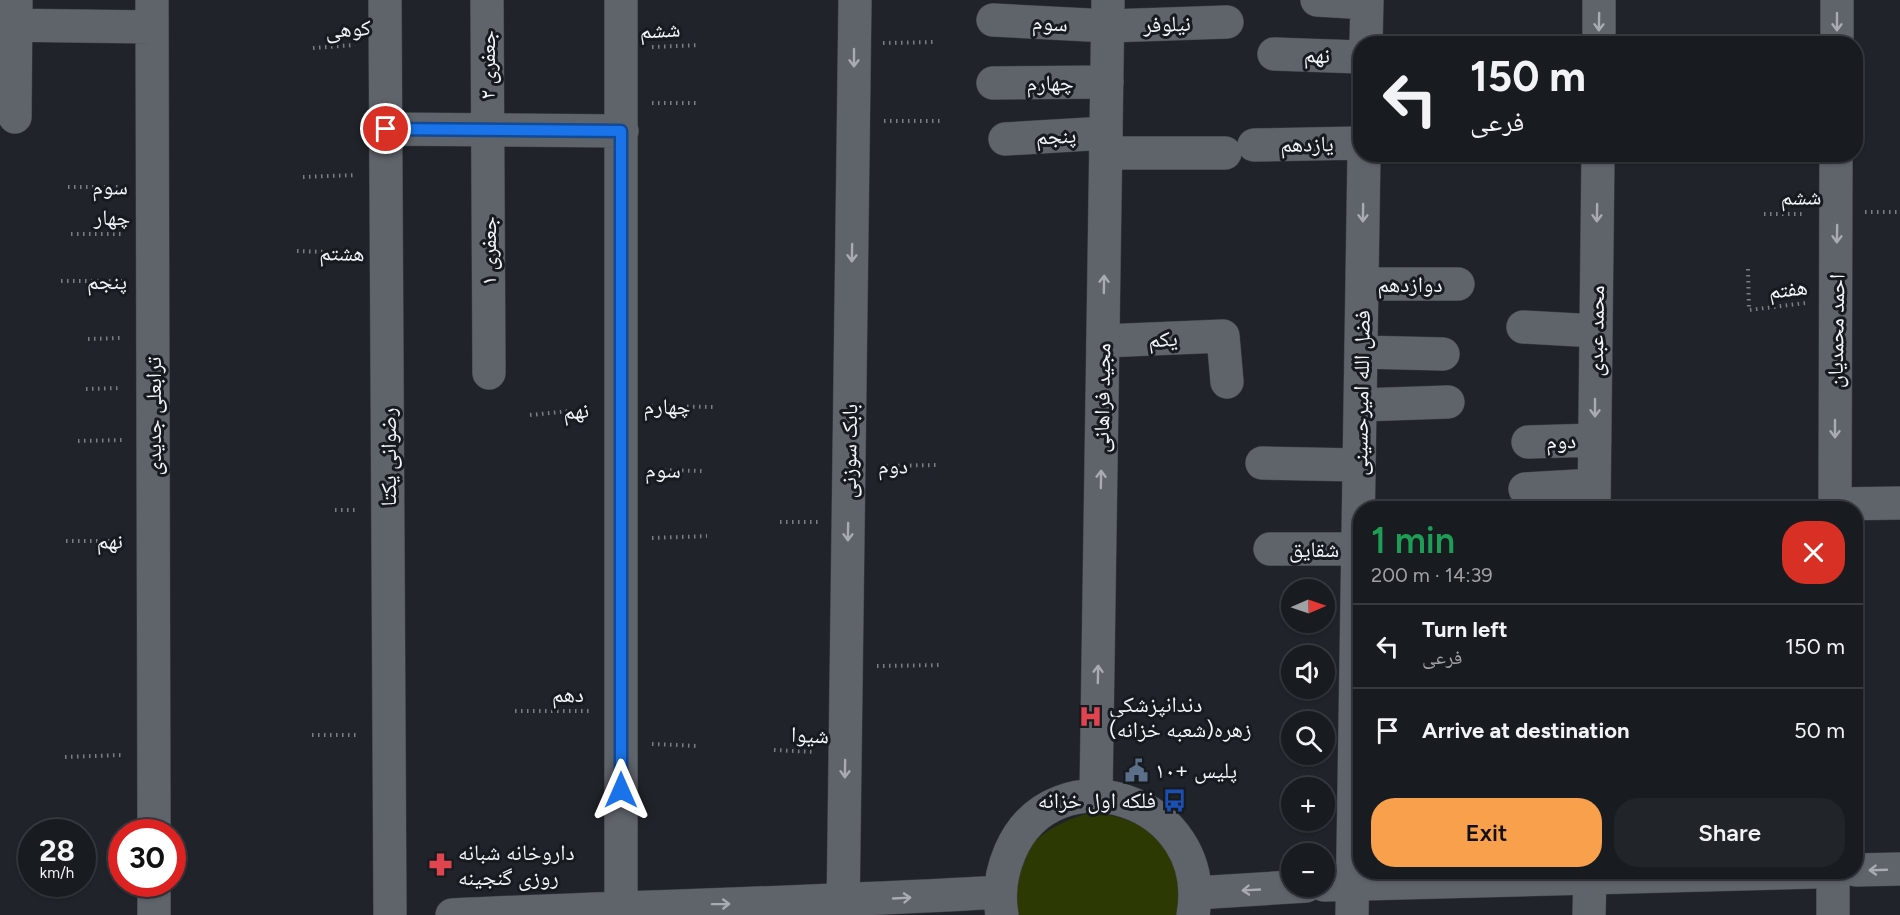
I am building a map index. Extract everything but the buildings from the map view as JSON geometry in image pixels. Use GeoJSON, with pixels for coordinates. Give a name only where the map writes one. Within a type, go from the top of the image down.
{"type":"FeatureCollection","features":[{"type":"Feature","properties":{"kind":"street","name":"رضوانی یکتا"},"geometry":{"type":"LineString","coordinates":[[385,0],[390,915]]}},
{"type":"Feature","properties":{"kind":"street","name":"جعفری ۲"},"geometry":{"type":"LineString","coordinates":[[487,0],[488,130]]}},
{"type":"Feature","properties":{"kind":"street"},"geometry":{"type":"LineString","coordinates":[[621,0],[621,911]]}},
{"type":"Feature","properties":{"kind":"street","name":"بابک سوزنی"},"geometry":{"type":"LineString","coordinates":[[843,908],[855,0]]}},
{"type":"Feature","properties":{"kind":"street"},"geometry":{"type":"LineString","coordinates":[[1317,0],[1367,2],[1366,36]]}},
{"type":"Feature","properties":{"kind":"street"},"geometry":{"type":"LineString","coordinates":[[1599,0],[1599,36]]}},
{"type":"Feature","properties":{"kind":"street"},"geometry":{"type":"LineString","coordinates":[[1837,0],[1837,36]]}},
{"type":"Feature","properties":{"kind":"street","name":"سوم"},"geometry":{"type":"LineString","coordinates":[[993,20],[1108,13]]}},
{"type":"Feature","properties":{"kind":"street","name":"نیلوفر"},"geometry":{"type":"LineString","coordinates":[[1108,13],[1227,22]]}},
{"type":"Feature","properties":{"kind":"street","name":"مجید فراهانی"},"geometry":{"type":"LineString","coordinates":[[1096,796],[1108,13]]}},
{"type":"Feature","properties":{"kind":"street"},"geometry":{"type":"LineString","coordinates":[[15,117],[11,16],[152,14]]}},
{"type":"Feature","properties":{"kind":"street","name":"ترابعلی جدیدی"},"geometry":{"type":"LineString","coordinates":[[152,14],[154,819]]}},
{"type":"Feature","properties":{"kind":"street","name":"نهم"},"geometry":{"type":"LineString","coordinates":[[1274,54],[1353,57]]}},
{"type":"Feature","properties":{"kind":"street","name":"چهارم"},"geometry":{"type":"LineString","coordinates":[[993,83],[1107,82]]}},
{"type":"Feature","properties":{"kind":"street"},"geometry":{"type":"LineString","coordinates":[[386,129],[488,130],[621,117]]}},
{"type":"Feature","properties":{"kind":"street","name":"جعفری ۱"},"geometry":{"type":"LineString","coordinates":[[488,130],[489,373]]}},
{"type":"Feature","properties":{"kind":"street","name":"پنجم"},"geometry":{"type":"LineString","coordinates":[[1005,139],[1240,149]]}},
{"type":"Feature","properties":{"kind":"street","name":"یازدهم"},"geometry":{"type":"LineString","coordinates":[[1240,149],[1353,143]]}},
{"type":"Feature","properties":{"kind":"street","name":"فضل الله امیرحسینی"},"geometry":{"type":"LineString","coordinates":[[1359,501],[1364,162]]}},
{"type":"Feature","properties":{"kind":"street","name":"محمد عبدی"},"geometry":{"type":"LineString","coordinates":[[1594,497],[1598,162]]}},
{"type":"Feature","properties":{"kind":"street","name":"احمد محمدیان"},"geometry":{"type":"LineString","coordinates":[[1835,501],[1835,300],[1838,213],[1836,162]]}},
{"type":"Feature","properties":{"kind":"street","name":"دوازدهم"},"geometry":{"type":"LineString","coordinates":[[1362,284],[1458,284]]}},
{"type":"Feature","properties":{"kind":"street"},"geometry":{"type":"LineString","coordinates":[[1523,327],[1596,331]]}},
{"type":"Feature","properties":{"kind":"street","name":"یکم"},"geometry":{"type":"LineString","coordinates":[[1103,341],[1223,336],[1227,382]]}},
{"type":"Feature","properties":{"kind":"street"},"geometry":{"type":"LineString","coordinates":[[1361,352],[1443,354]]}},
{"type":"Feature","properties":{"kind":"street"},"geometry":{"type":"LineString","coordinates":[[1360,405],[1448,402]]}},
{"type":"Feature","properties":{"kind":"street","name":"دوم"},"geometry":{"type":"LineString","coordinates":[[1528,442],[1595,441]]}},
{"type":"Feature","properties":{"kind":"street"},"geometry":{"type":"LineString","coordinates":[[1262,464],[1359,465]]}},
{"type":"Feature","properties":{"kind":"street"},"geometry":{"type":"LineString","coordinates":[[1525,489],[1594,497]]}},
{"type":"Feature","properties":{"kind":"street"},"geometry":{"type":"LineString","coordinates":[[1863,505],[1900,503]]}},
{"type":"Feature","properties":{"kind":"street","name":"شقایق"},"geometry":{"type":"LineString","coordinates":[[1270,549],[1353,549]]}},
{"type":"Feature","properties":{"kind":"street","name":"فضل الله امیرحسینی"},"geometry":{"type":"LineString","coordinates":[[1343,895],[1353,730]]}},
{"type":"Feature","properties":{"kind":"street"},"geometry":{"type":"LineString","coordinates":[[452,915],[1001,903],[1004,867],[1010,852],[1028,825],[1048,809],[1071,799],[1096,796],[1121,798],[1145,808],[1166,823],[1182,843],[1192,867],[1195,904],[1281,890]]}},
{"type":"Feature","properties":{"kind":"street"},"geometry":{"type":"LineString","coordinates":[[1863,870],[1900,869]]}},
{"type":"Feature","properties":{"kind":"street"},"geometry":{"type":"LineString","coordinates":[[1343,895],[1541,879]]}},
{"type":"Feature","properties":{"kind":"street"},"geometry":{"type":"LineString","coordinates":[[1589,915],[1590,879]]}},
{"type":"Feature","properties":{"kind":"street"},"geometry":{"type":"LineString","coordinates":[[1833,879],[1833,915]]}},
{"type":"Feature","properties":{"kind":"street"},"geometry":{"type":"LineString","coordinates":[[154,897],[154,915]]}},
{"type":"Feature","properties":{"kind":"path","name":"کوهی"},"geometry":{"type":"LineString","coordinates":[[313,48],[386,42]]}},
{"type":"Feature","properties":{"kind":"path"},"geometry":{"type":"LineString","coordinates":[[854,44],[936,42]]}},
{"type":"Feature","properties":{"kind":"path","name":"ششم"},"geometry":{"type":"LineString","coordinates":[[621,49],[700,45]]}},
{"type":"Feature","properties":{"kind":"path"},"geometry":{"type":"LineString","coordinates":[[621,117],[696,103]]}},
{"type":"Feature","properties":{"kind":"path"},"geometry":{"type":"LineString","coordinates":[[853,121],[942,121]]}},
{"type":"Feature","properties":{"kind":"path"},"geometry":{"type":"LineString","coordinates":[[303,177],[386,173]]}},
{"type":"Feature","properties":{"kind":"path","name":"سوم"},"geometry":{"type":"LineString","coordinates":[[68,187],[152,186]]}},
{"type":"Feature","properties":{"kind":"path","name":"ششم"},"geometry":{"type":"LineString","coordinates":[[1764,214],[1838,213]]}},
{"type":"Feature","properties":{"kind":"path","name":"چهار"},"geometry":{"type":"LineString","coordinates":[[71,234],[153,233]]}},
{"type":"Feature","properties":{"kind":"path","name":"هشتم"},"geometry":{"type":"LineString","coordinates":[[297,251],[387,254]]}},
{"type":"Feature","properties":{"kind":"path","name":"هفتم"},"geometry":{"type":"LineString","coordinates":[[1748,269],[1749,310],[1835,300]]}},
{"type":"Feature","properties":{"kind":"path","name":"پنجم"},"geometry":{"type":"LineString","coordinates":[[61,282],[153,281]]}},
{"type":"Feature","properties":{"kind":"path","name":"چهارم"},"geometry":{"type":"LineString","coordinates":[[621,406],[713,406]]}},
{"type":"Feature","properties":{"kind":"path","name":"نهم"},"geometry":{"type":"LineString","coordinates":[[530,415],[621,406]]}},
{"type":"Feature","properties":{"kind":"path"},"geometry":{"type":"LineString","coordinates":[[78,441],[153,439]]}},
{"type":"Feature","properties":{"kind":"path","name":"دوم"},"geometry":{"type":"LineString","coordinates":[[849,467],[937,465]]}},
{"type":"Feature","properties":{"kind":"path","name":"سوم"},"geometry":{"type":"LineString","coordinates":[[621,470],[705,471]]}},
{"type":"Feature","properties":{"kind":"path"},"geometry":{"type":"LineString","coordinates":[[780,522],[848,523]]}},
{"type":"Feature","properties":{"kind":"path"},"geometry":{"type":"LineString","coordinates":[[621,539],[707,536]]}},
{"type":"Feature","properties":{"kind":"path","name":"نهم"},"geometry":{"type":"LineString","coordinates":[[66,541],[153,542]]}},
{"type":"Feature","properties":{"kind":"path"},"geometry":{"type":"LineString","coordinates":[[847,667],[943,665]]}},
{"type":"Feature","properties":{"kind":"path","name":"دهم"},"geometry":{"type":"LineString","coordinates":[[515,711],[621,711]]}},
{"type":"Feature","properties":{"kind":"path"},"geometry":{"type":"LineString","coordinates":[[312,735],[389,734]]}},
{"type":"Feature","properties":{"kind":"path"},"geometry":{"type":"LineString","coordinates":[[621,743],[698,746]]}},
{"type":"Feature","properties":{"kind":"path","name":"شیوا"},"geometry":{"type":"LineString","coordinates":[[774,750],[845,753]]}},
{"type":"Feature","properties":{"kind":"path"},"geometry":{"type":"LineString","coordinates":[[65,757],[154,754]]}},
{"type":"Feature","properties":{"kind":"green space"},"geometry":{"type":"Polygon","coordinates":[[[1090,813],[1129,821],[1151,833],[1160,841],[1169,852],[1177,870],[1179,915],[1016,915],[1014,886],[1018,868],[1024,856],[1041,836],[1052,828],[1090,813]]]}},
{"type":"Feature","properties":{"kind":"place","name":"دندانپزشکی زهره(شعبه خزانه)"},"geometry":{"type":"Point","coordinates":[1091,717]}},
{"type":"Feature","properties":{"kind":"place","name":"پلیس +۱۰"},"geometry":{"type":"Point","coordinates":[1137,770]}},
{"type":"Feature","properties":{"kind":"place","name":"فلکه اول خزانه"},"geometry":{"type":"Point","coordinates":[1174,800]}},
{"type":"Feature","properties":{"kind":"place","name":"داروخانه شبانه روزی گنجینه"},"geometry":{"type":"Point","coordinates":[440,865]}},
{"type":"Feature","properties":{"kind":"route"},"geometry":{"type":"LineString","coordinates":[[386,129],[621,131],[621,790]]}}]}
